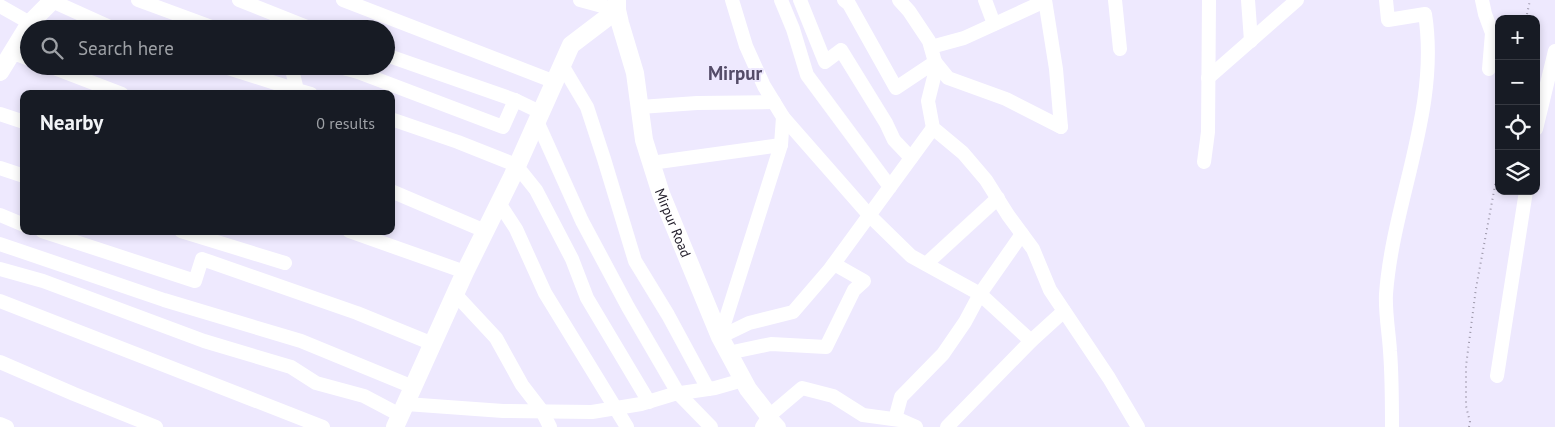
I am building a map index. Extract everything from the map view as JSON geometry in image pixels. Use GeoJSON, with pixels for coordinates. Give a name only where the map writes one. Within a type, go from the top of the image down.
{"type":"FeatureCollection","features":[{"type":"Feature","properties":{"kind":"street"},"geometry":{"type":"LineString","coordinates":[[33,20],[51,0],[94,20]]}},
{"type":"Feature","properties":{"kind":"street"},"geometry":{"type":"LineString","coordinates":[[138,0],[192,20]]}},
{"type":"Feature","properties":{"kind":"street"},"geometry":{"type":"LineString","coordinates":[[239,0],[289,20]]}},
{"type":"Feature","properties":{"kind":"street"},"geometry":{"type":"LineString","coordinates":[[343,0],[394,20]]}},
{"type":"Feature","properties":{"kind":"street"},"geometry":{"type":"LineString","coordinates":[[580,0],[617,5]]}},
{"type":"Feature","properties":{"kind":"street"},"geometry":{"type":"LineString","coordinates":[[732,0],[746,46],[764,86],[783,118],[869,216],[911,256],[980,294],[1032,341]]}},
{"type":"Feature","properties":{"kind":"street"},"geometry":{"type":"LineString","coordinates":[[781,0],[793,29],[807,75],[890,187]]}},
{"type":"Feature","properties":{"kind":"street"},"geometry":{"type":"LineString","coordinates":[[800,0],[825,62],[841,50],[886,122],[894,140],[911,158]]}},
{"type":"Feature","properties":{"kind":"street"},"geometry":{"type":"LineString","coordinates":[[844,0],[849,4],[896,88],[935,62]]}},
{"type":"Feature","properties":{"kind":"street"},"geometry":{"type":"LineString","coordinates":[[899,0],[909,11],[929,41],[930,47],[935,62],[948,78],[1006,99],[1061,127],[1056,69],[1045,1],[964,38],[930,47]]}},
{"type":"Feature","properties":{"kind":"street"},"geometry":{"type":"LineString","coordinates":[[985,0],[994,24]]}},
{"type":"Feature","properties":{"kind":"street"},"geometry":{"type":"LineString","coordinates":[[1115,0],[1120,49]]}},
{"type":"Feature","properties":{"kind":"street"},"geometry":{"type":"LineString","coordinates":[[1204,162],[1208,132],[1209,0]]}},
{"type":"Feature","properties":{"kind":"street"},"geometry":{"type":"LineString","coordinates":[[1248,0],[1252,41]]}},
{"type":"Feature","properties":{"kind":"street"},"geometry":{"type":"LineString","coordinates":[[1208,78],[1297,0]]}},
{"type":"Feature","properties":{"kind":"street"},"geometry":{"type":"LineString","coordinates":[[1386,0],[1388,20],[1425,14],[1428,38],[1423,115],[1395,231],[1386,296],[1391,367],[1392,427]]}},
{"type":"Feature","properties":{"kind":"street"},"geometry":{"type":"LineString","coordinates":[[1482,0],[1484,14],[1492,34],[1489,69]]}},
{"type":"Feature","properties":{"kind":"street"},"geometry":{"type":"LineString","coordinates":[[400,415],[571,45],[617,5]]}},
{"type":"Feature","properties":{"kind":"street","name":"Mirpur Road"},"geometry":{"type":"LineString","coordinates":[[617,5],[635,73],[644,140],[661,194],[720,337],[748,389],[770,423]]}},
{"type":"Feature","properties":{"kind":"street"},"geometry":{"type":"LineString","coordinates":[[0,6],[25,20]]}},
{"type":"Feature","properties":{"kind":"street"},"geometry":{"type":"LineString","coordinates":[[395,20],[554,82]]}},
{"type":"Feature","properties":{"kind":"street"},"geometry":{"type":"LineString","coordinates":[[5,59],[20,37]]}},
{"type":"Feature","properties":{"kind":"street"},"geometry":{"type":"LineString","coordinates":[[1540,113],[1555,51]]}},
{"type":"Feature","properties":{"kind":"street"},"geometry":{"type":"LineString","coordinates":[[395,58],[515,100],[539,117],[582,222],[628,307],[678,393],[711,427]]}},
{"type":"Feature","properties":{"kind":"street"},"geometry":{"type":"LineString","coordinates":[[5,59],[20,59]]}},
{"type":"Feature","properties":{"kind":"street"},"geometry":{"type":"LineString","coordinates":[[935,62],[934,77],[928,101],[933,128],[963,153],[986,180],[1033,249],[1050,290],[1109,378],[1138,427]]}},
{"type":"Feature","properties":{"kind":"street"},"geometry":{"type":"LineString","coordinates":[[562,65],[587,107],[635,261],[668,315],[708,390]]}},
{"type":"Feature","properties":{"kind":"street"},"geometry":{"type":"LineString","coordinates":[[72,75],[112,90]]}},
{"type":"Feature","properties":{"kind":"street"},"geometry":{"type":"LineString","coordinates":[[250,75],[297,90]]}},
{"type":"Feature","properties":{"kind":"street"},"geometry":{"type":"LineString","coordinates":[[293,75],[297,90]]}},
{"type":"Feature","properties":{"kind":"street"},"geometry":{"type":"LineString","coordinates":[[366,75],[503,127],[515,100]]}},
{"type":"Feature","properties":{"kind":"street"},"geometry":{"type":"LineString","coordinates":[[640,107],[697,103],[774,102]]}},
{"type":"Feature","properties":{"kind":"street"},"geometry":{"type":"LineString","coordinates":[[0,114],[20,121]]}},
{"type":"Feature","properties":{"kind":"street"},"geometry":{"type":"LineString","coordinates":[[720,337],[782,145],[783,118]]}},
{"type":"Feature","properties":{"kind":"street"},"geometry":{"type":"LineString","coordinates":[[395,120],[458,142],[516,165],[536,190],[572,259],[587,298],[649,402]]}},
{"type":"Feature","properties":{"kind":"street"},"geometry":{"type":"LineString","coordinates":[[720,337],[749,323],[793,312],[834,264],[933,128]]}},
{"type":"Feature","properties":{"kind":"street"},"geometry":{"type":"LineString","coordinates":[[651,163],[782,145]]}},
{"type":"Feature","properties":{"kind":"street"},"geometry":{"type":"LineString","coordinates":[[0,168],[20,175]]}},
{"type":"Feature","properties":{"kind":"street"},"geometry":{"type":"LineString","coordinates":[[395,194],[485,231]]}},
{"type":"Feature","properties":{"kind":"street"},"geometry":{"type":"LineString","coordinates":[[1497,376],[1525,195]]}},
{"type":"Feature","properties":{"kind":"street"},"geometry":{"type":"LineString","coordinates":[[926,264],[998,198]]}},
{"type":"Feature","properties":{"kind":"street"},"geometry":{"type":"LineString","coordinates":[[499,203],[516,229],[545,293],[627,427]]}},
{"type":"Feature","properties":{"kind":"street"},"geometry":{"type":"LineString","coordinates":[[0,215],[20,223]]}},
{"type":"Feature","properties":{"kind":"street"},"geometry":{"type":"LineString","coordinates":[[895,419],[901,397],[943,354],[965,322],[980,294],[1022,234]]}},
{"type":"Feature","properties":{"kind":"street"},"geometry":{"type":"LineString","coordinates":[[54,235],[195,281],[202,259],[357,313],[433,344]]}},
{"type":"Feature","properties":{"kind":"street"},"geometry":{"type":"LineString","coordinates":[[194,235],[285,263]]}},
{"type":"Feature","properties":{"kind":"street"},"geometry":{"type":"LineString","coordinates":[[360,235],[465,272]]}},
{"type":"Feature","properties":{"kind":"street"},"geometry":{"type":"LineString","coordinates":[[0,244],[164,300],[301,341],[413,387]]}},
{"type":"Feature","properties":{"kind":"street"},"geometry":{"type":"LineString","coordinates":[[728,353],[771,344],[826,347],[854,290],[864,281],[834,264]]}},
{"type":"Feature","properties":{"kind":"street"},"geometry":{"type":"LineString","coordinates":[[0,269],[43,281],[204,341],[291,367],[316,384],[364,396],[400,415],[503,411],[592,412],[649,402],[678,393],[708,390],[743,380]]}},
{"type":"Feature","properties":{"kind":"street"},"geometry":{"type":"LineString","coordinates":[[456,295],[496,338],[522,385],[542,411],[550,427]]}},
{"type":"Feature","properties":{"kind":"street"},"geometry":{"type":"LineString","coordinates":[[0,300],[323,427]]}},
{"type":"Feature","properties":{"kind":"street"},"geometry":{"type":"LineString","coordinates":[[947,427],[1064,310]]}},
{"type":"Feature","properties":{"kind":"street"},"geometry":{"type":"LineString","coordinates":[[0,362],[156,427]]}},
{"type":"Feature","properties":{"kind":"street"},"geometry":{"type":"LineString","coordinates":[[770,423],[802,388],[833,396],[863,415],[895,419],[916,427]]}},
{"type":"Feature","properties":{"kind":"street"},"geometry":{"type":"LineString","coordinates":[[0,424],[7,427]]}},
{"type":"Feature","properties":{"kind":"path"},"geometry":{"type":"LineString","coordinates":[[1527,15],[1530,0]]}},
{"type":"Feature","properties":{"kind":"path"},"geometry":{"type":"LineString","coordinates":[[1468,427],[1470,422],[1466,406],[1466,366],[1476,288],[1495,186]]}},
{"type":"Feature","properties":{"kind":"district","name":"Mirpur"},"geometry":{"type":"Point","coordinates":[735,73]}}]}
